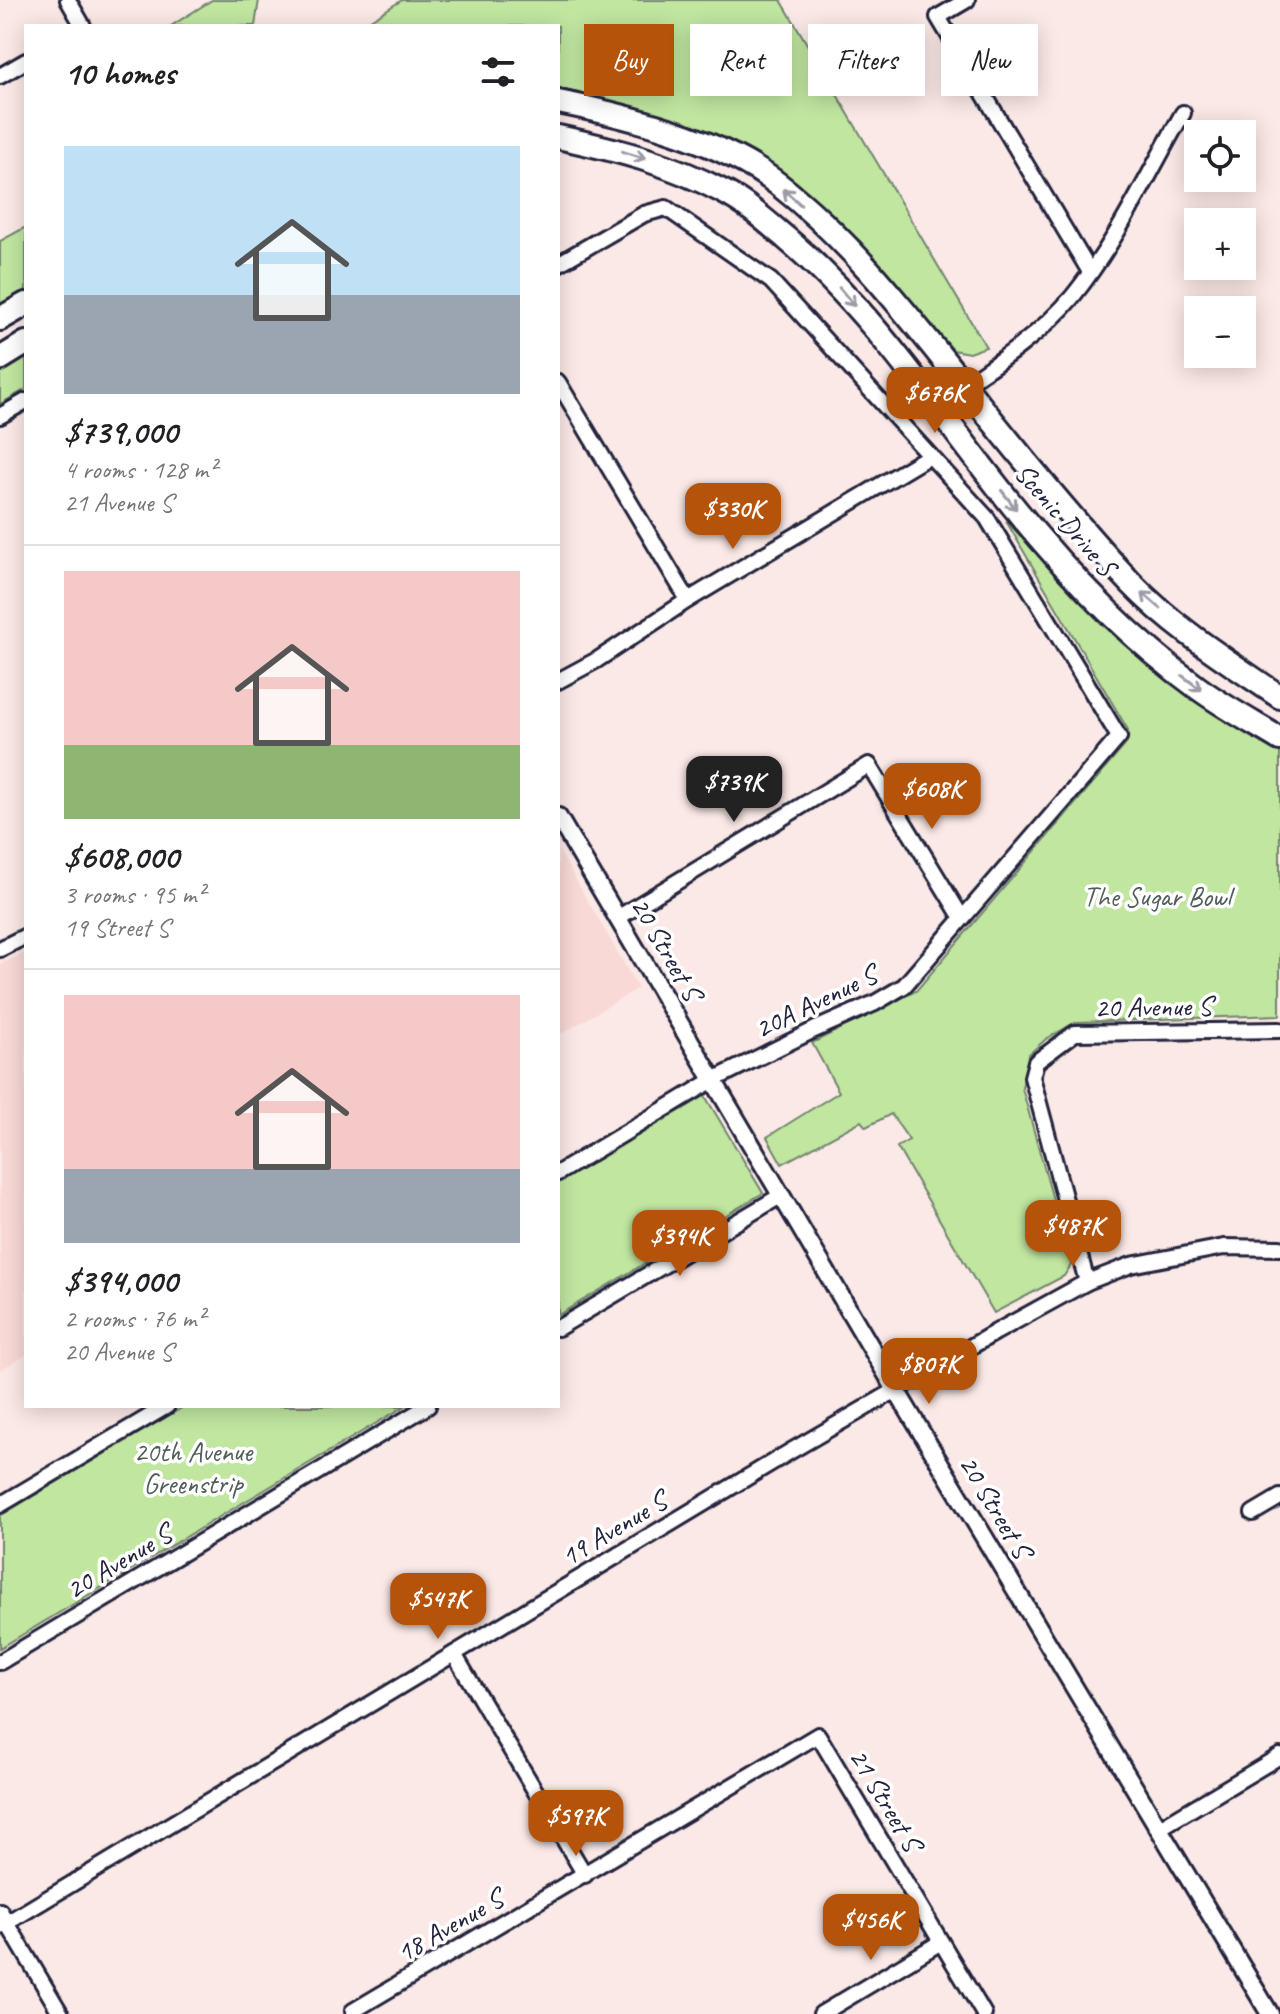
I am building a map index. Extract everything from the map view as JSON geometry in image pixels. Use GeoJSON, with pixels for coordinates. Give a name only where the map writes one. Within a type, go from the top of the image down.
{"type":"FeatureCollection","features":[{"type":"Feature","properties":{"kind":"main road","name":"Scenic Drive S"},"geometry":{"type":"LineString","coordinates":[[560,103],[665,129],[729,154],[777,183],[861,261],[899,302],[1058,500],[1134,585],[1197,640],[1280,697]]}},
{"type":"Feature","properties":{"kind":"main road","name":"Scenic Drive S"},"geometry":{"type":"LineString","coordinates":[[560,137],[633,153],[673,168],[725,193],[762,217],[840,288],[1059,562],[1098,602],[1197,688],[1280,739]]}},
{"type":"Feature","properties":{"kind":"main road"},"geometry":{"type":"LineString","coordinates":[[0,319],[24,305]]}},
{"type":"Feature","properties":{"kind":"main road"},"geometry":{"type":"LineString","coordinates":[[0,359],[24,344]]}},
{"type":"Feature","properties":{"kind":"street"},"geometry":{"type":"LineString","coordinates":[[68,0],[82,24]]}},
{"type":"Feature","properties":{"kind":"street"},"geometry":{"type":"LineString","coordinates":[[967,0],[938,17],[1090,272]]}},
{"type":"Feature","properties":{"kind":"street"},"geometry":{"type":"LineString","coordinates":[[0,76],[24,62]]}},
{"type":"Feature","properties":{"kind":"street"},"geometry":{"type":"LineString","coordinates":[[935,405],[1050,320],[1073,296],[1117,233],[1183,113]]}},
{"type":"Feature","properties":{"kind":"street"},"geometry":{"type":"LineString","coordinates":[[560,263],[644,214],[666,208],[771,281],[929,456],[560,680]]}},
{"type":"Feature","properties":{"kind":"street"},"geometry":{"type":"LineString","coordinates":[[560,385],[688,600]]}},
{"type":"Feature","properties":{"kind":"street"},"geometry":{"type":"LineString","coordinates":[[0,416],[24,402]]}},
{"type":"Feature","properties":{"kind":"street","name":"20A Avenue S"},"geometry":{"type":"LineString","coordinates":[[713,1080],[875,1003],[904,986],[1119,737],[987,518],[929,456]]}},
{"type":"Feature","properties":{"kind":"street"},"geometry":{"type":"LineString","coordinates":[[619,917],[869,765],[962,918]]}},
{"type":"Feature","properties":{"kind":"street","name":"20 Street S"},"geometry":{"type":"LineString","coordinates":[[560,820],[896,1390],[1270,2014]]}},
{"type":"Feature","properties":{"kind":"street"},"geometry":{"type":"LineString","coordinates":[[0,949],[24,937]]}},
{"type":"Feature","properties":{"kind":"street","name":"20 Avenue S"},"geometry":{"type":"LineString","coordinates":[[1087,1282],[1032,1077],[1036,1062],[1075,1033],[1280,1030]]}},
{"type":"Feature","properties":{"kind":"street"},"geometry":{"type":"LineString","coordinates":[[560,1172],[713,1080]]}},
{"type":"Feature","properties":{"kind":"street"},"geometry":{"type":"LineString","coordinates":[[560,1327],[782,1195]]}},
{"type":"Feature","properties":{"kind":"street","name":"19 Avenue S"},"geometry":{"type":"LineString","coordinates":[[2,1920],[896,1390],[1087,1282],[1131,1265],[1224,1247],[1280,1248]]}},
{"type":"Feature","properties":{"kind":"street"},"geometry":{"type":"LineString","coordinates":[[0,1505],[164,1408]]}},
{"type":"Feature","properties":{"kind":"street","name":"20 Avenue S"},"geometry":{"type":"LineString","coordinates":[[0,1662],[425,1408]]}},
{"type":"Feature","properties":{"kind":"street"},"geometry":{"type":"LineString","coordinates":[[1253,1513],[1280,1497]]}},
{"type":"Feature","properties":{"kind":"street"},"geometry":{"type":"LineString","coordinates":[[454,1654],[585,1875]]}},
{"type":"Feature","properties":{"kind":"street","name":"18 Avenue S"},"geometry":{"type":"LineString","coordinates":[[353,2013],[818,1735]]}},
{"type":"Feature","properties":{"kind":"street","name":"21 Street S"},"geometry":{"type":"LineString","coordinates":[[818,1735],[984,2014]]}},
{"type":"Feature","properties":{"kind":"street"},"geometry":{"type":"LineString","coordinates":[[1158,1829],[1280,1756]]}},
{"type":"Feature","properties":{"kind":"street"},"geometry":{"type":"LineString","coordinates":[[2,1920],[61,2014]]}},
{"type":"Feature","properties":{"kind":"street"},"geometry":{"type":"LineString","coordinates":[[821,2014],[941,1942]]}},
{"type":"Feature","properties":{"kind":"shaded area"},"geometry":{"type":"Polygon","coordinates":[[[560,852],[638,988],[560,1035],[560,852]]]}},
{"type":"Feature","properties":{"kind":"shaded area"},"geometry":{"type":"Polygon","coordinates":[[[24,953],[24,1356],[0,1370],[0,964],[24,953]]]}},
{"type":"Feature","properties":{"kind":"green space"},"geometry":{"type":"Polygon","coordinates":[[[212,0],[259,0],[255,24],[174,24],[212,0]]]}},
{"type":"Feature","properties":{"kind":"green space"},"geometry":{"type":"Polygon","coordinates":[[[402,0],[781,0],[808,46],[808,96],[838,96],[986,347],[969,353],[953,350],[860,241],[759,157],[692,127],[589,96],[674,96],[674,24],[584,24],[584,95],[560,89],[560,24],[364,24],[402,0]]]}},
{"type":"Feature","properties":{"kind":"green space"},"geometry":{"type":"Polygon","coordinates":[[[24,228],[24,291],[0,306],[0,241],[24,228]]]}},
{"type":"Feature","properties":{"kind":"green space"},"geometry":{"type":"Polygon","coordinates":[[[24,355],[24,390],[0,404],[0,370],[24,355]]]}},
{"type":"Feature","properties":{"kind":"green space","name":"The Sugar Bowl"},"geometry":{"type":"Polygon","coordinates":[[[1006,521],[1108,628],[1172,681],[1280,748],[1280,1015],[1076,1022],[1046,1039],[1028,1055],[1022,1088],[1071,1265],[1064,1276],[994,1313],[897,1147],[909,1140],[891,1114],[866,1127],[861,1121],[782,1164],[767,1137],[839,1092],[812,1043],[916,991],[1127,743],[1128,730],[1006,521]]]}},
{"type":"Feature","properties":{"kind":"green space"},"geometry":{"type":"Polygon","coordinates":[[[705,1096],[763,1193],[560,1314],[560,1182],[705,1096]]]}},
{"type":"Feature","properties":{"kind":"green space","name":"20th Avenue Greenstrip"},"geometry":{"type":"Polygon","coordinates":[[[182,1408],[402,1408],[0,1648],[0,1516],[182,1408]]]}}]}
